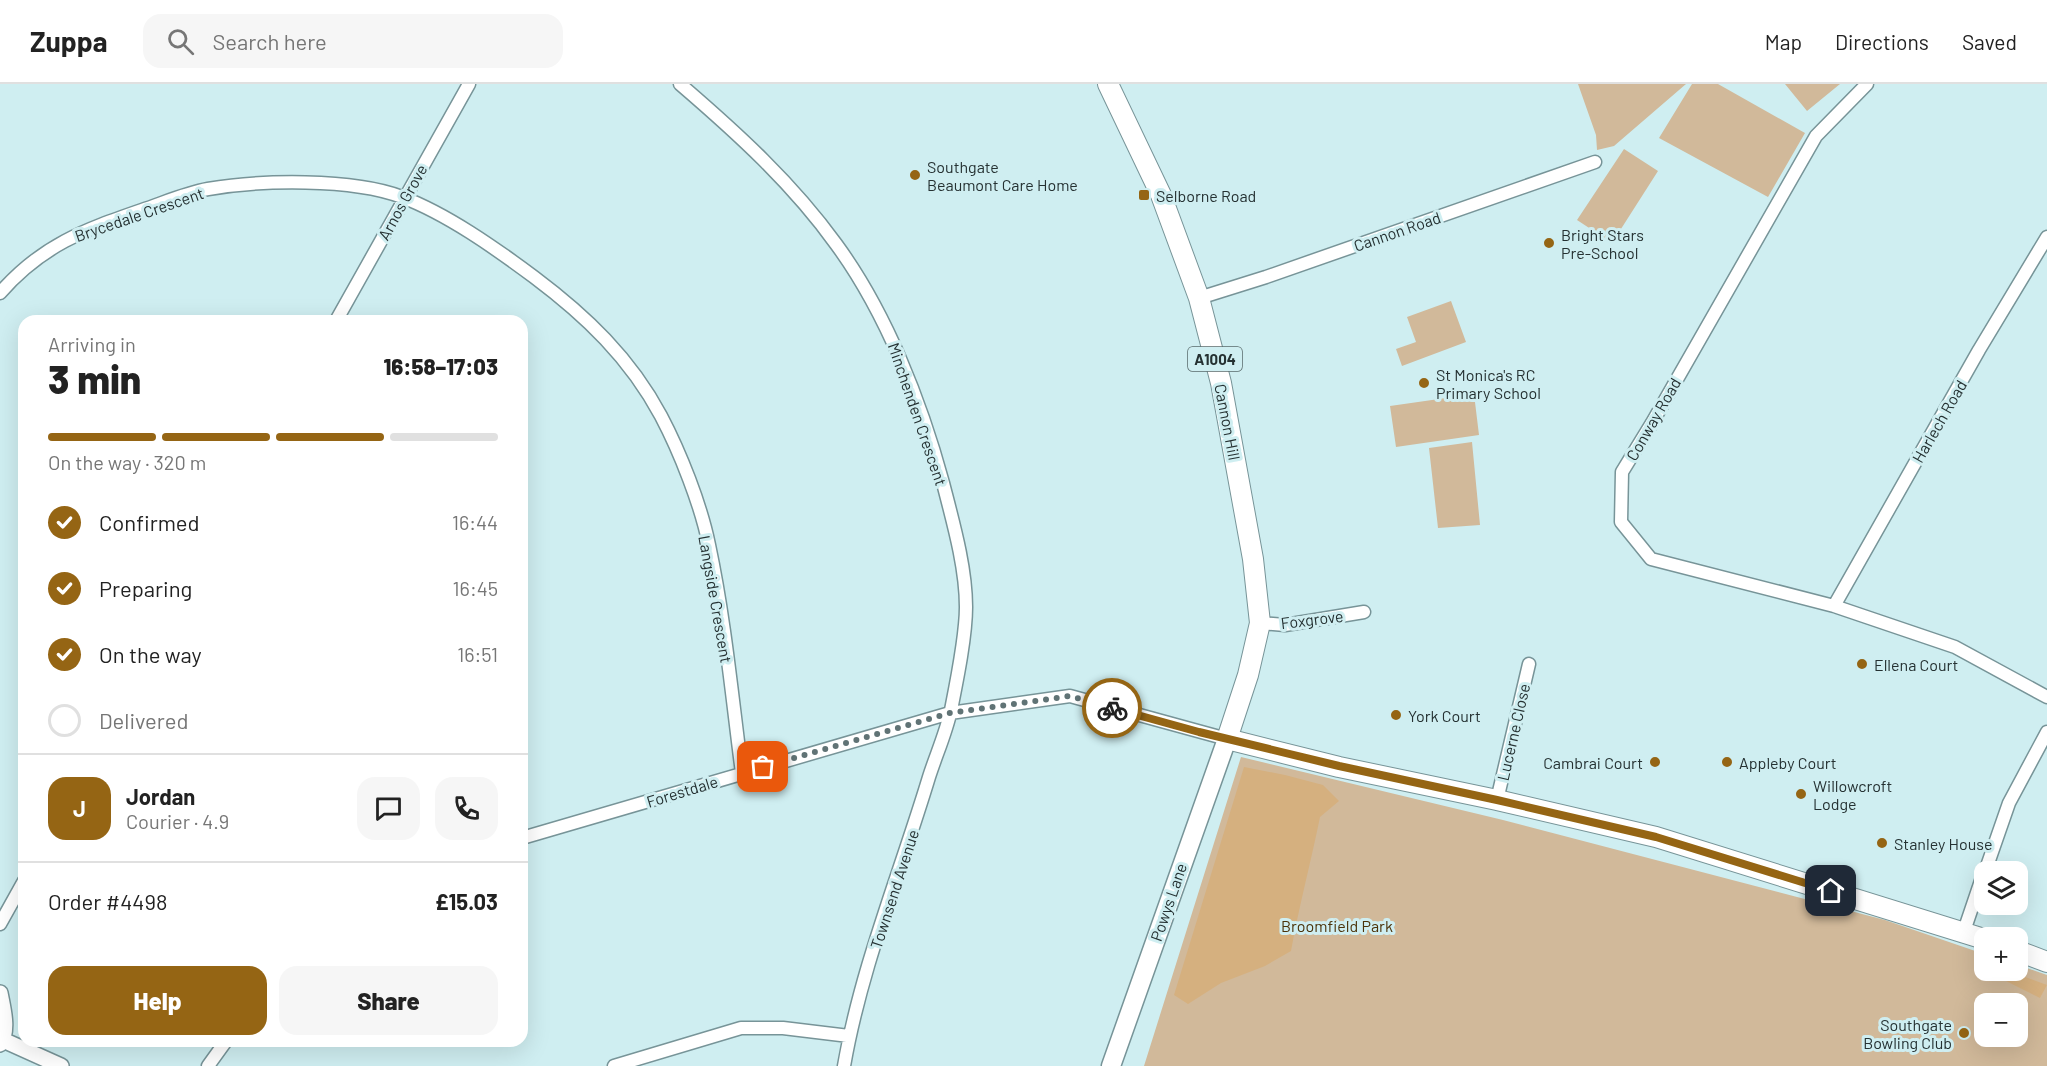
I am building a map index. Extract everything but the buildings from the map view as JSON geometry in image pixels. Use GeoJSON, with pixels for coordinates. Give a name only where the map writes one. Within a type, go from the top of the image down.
{"type":"FeatureCollection","features":[{"type":"Feature","properties":{"kind":"main road","name":"Cannon Hill"},"geometry":{"type":"LineString","coordinates":[[1108,84],[1161,195],[1199,298],[1221,383],[1253,559],[1260,623],[1248,675],[1227,739]]}},
{"type":"Feature","properties":{"kind":"main road"},"geometry":{"type":"LineString","coordinates":[[1227,739],[1397,780],[1497,800],[1656,837],[1974,935]]}},
{"type":"Feature","properties":{"kind":"main road","name":"Powys Lane"},"geometry":{"type":"LineString","coordinates":[[1111,1066],[1227,739]]}},
{"type":"Feature","properties":{"kind":"main road"},"geometry":{"type":"LineString","coordinates":[[2028,955],[2047,962]]}},
{"type":"Feature","properties":{"kind":"street","name":"Arnos Grove"},"geometry":{"type":"LineString","coordinates":[[339,315],[469,84]]}},
{"type":"Feature","properties":{"kind":"street","name":"Minchenden Crescent"},"geometry":{"type":"LineString","coordinates":[[680,84],[756,152],[795,193],[837,245],[891,337],[938,466],[960,556],[966,607],[950,713]]}},
{"type":"Feature","properties":{"kind":"street","name":"Conway Road"},"geometry":{"type":"LineString","coordinates":[[1867,84],[1816,136],[1622,472],[1622,522],[1652,559],[1834,606],[1955,647],[2047,697]]}},
{"type":"Feature","properties":{"kind":"street","name":"Cannon Road"},"geometry":{"type":"LineString","coordinates":[[1199,298],[1266,277],[1595,162]]}},
{"type":"Feature","properties":{"kind":"street","name":"Brycedale Crescent"},"geometry":{"type":"LineString","coordinates":[[0,293],[29,262],[62,241],[96,226],[205,190],[265,183],[327,184],[404,198]]}},
{"type":"Feature","properties":{"kind":"street","name":"Langside Crescent"},"geometry":{"type":"LineString","coordinates":[[404,198],[467,231],[510,259],[556,294],[600,333],[633,369],[661,417],[689,481],[709,542],[742,773]]}},
{"type":"Feature","properties":{"kind":"street","name":"Harlech Road"},"geometry":{"type":"LineString","coordinates":[[1834,606],[1979,350],[2047,237]]}},
{"type":"Feature","properties":{"kind":"street","name":"Foxgrove"},"geometry":{"type":"LineString","coordinates":[[1260,623],[1285,625],[1364,612]]}},
{"type":"Feature","properties":{"kind":"street","name":"Lucerne Close"},"geometry":{"type":"LineString","coordinates":[[1497,800],[1529,664]]}},
{"type":"Feature","properties":{"kind":"street","name":"Forestdale"},"geometry":{"type":"LineString","coordinates":[[528,836],[950,713],[1070,696],[1227,739]]}},
{"type":"Feature","properties":{"kind":"street","name":"Townsend Avenue"},"geometry":{"type":"LineString","coordinates":[[844,1066],[849,1036],[879,933],[950,713]]}},
{"type":"Feature","properties":{"kind":"street"},"geometry":{"type":"LineString","coordinates":[[1989,861],[2009,803],[2047,732]]}},
{"type":"Feature","properties":{"kind":"street"},"geometry":{"type":"LineString","coordinates":[[0,924],[18,892]]}},
{"type":"Feature","properties":{"kind":"street"},"geometry":{"type":"LineString","coordinates":[[1964,931],[1974,903]]}},
{"type":"Feature","properties":{"kind":"street"},"geometry":{"type":"LineString","coordinates":[[0,993],[4,1014],[1,1042],[61,1066]]}},
{"type":"Feature","properties":{"kind":"street"},"geometry":{"type":"LineString","coordinates":[[614,1066],[741,1028],[783,1028],[849,1036]]}},
{"type":"Feature","properties":{"kind":"street"},"geometry":{"type":"LineString","coordinates":[[207,1066],[221,1047]]}},
{"type":"Feature","properties":{"kind":"green space"},"geometry":{"type":"Polygon","coordinates":[[[1578,84],[1686,84],[1614,146],[1597,150],[1596,135],[1578,84]]]}},
{"type":"Feature","properties":{"kind":"green space"},"geometry":{"type":"Polygon","coordinates":[[[1692,84],[1718,84],[1805,133],[1768,197],[1659,138],[1692,84]]]}},
{"type":"Feature","properties":{"kind":"green space"},"geometry":{"type":"Polygon","coordinates":[[[1785,84],[1840,84],[1807,111],[1785,84]]]}},
{"type":"Feature","properties":{"kind":"green space"},"geometry":{"type":"Polygon","coordinates":[[[1624,149],[1658,171],[1612,243],[1577,220],[1624,149]]]}},
{"type":"Feature","properties":{"kind":"green space"},"geometry":{"type":"Polygon","coordinates":[[[1451,301],[1466,342],[1402,366],[1396,349],[1416,342],[1407,317],[1451,301]]]}},
{"type":"Feature","properties":{"kind":"green space"},"geometry":{"type":"Polygon","coordinates":[[[1474,394],[1479,435],[1396,447],[1390,406],[1474,394]]]}},
{"type":"Feature","properties":{"kind":"green space"},"geometry":{"type":"Polygon","coordinates":[[[1472,442],[1480,525],[1438,528],[1429,448],[1472,442]]]}},
{"type":"Feature","properties":{"kind":"green space","name":"Broomfield Park"},"geometry":{"type":"Polygon","coordinates":[[[1241,757],[1503,820],[1885,920],[1974,951],[1974,981],[2028,981],[2028,968],[2047,975],[2047,1066],[1144,1066],[1241,757]]]}},
{"type":"Feature","properties":{"kind":"shaded area"},"geometry":{"type":"Polygon","coordinates":[[[1244,767],[1323,785],[1339,801],[1320,817],[1291,951],[1265,966],[1221,983],[1188,1004],[1174,995],[1244,767]]]}},
{"type":"Feature","properties":{"kind":"shaded area"},"geometry":{"type":"Polygon","coordinates":[[[2028,978],[2047,985],[2040,998],[2006,981],[2028,981],[2028,978]]]}},
{"type":"Feature","properties":{"kind":"way so far"},"geometry":{"type":"LineString","coordinates":[[763,767],[950,713],[1070,696],[1112,708]]}},
{"type":"Feature","properties":{"kind":"place","name":"Southgate Beaumont Care Home"},"geometry":{"type":"Point","coordinates":[915,175]}},
{"type":"Feature","properties":{"kind":"place","name":"Selborne Road"},"geometry":{"type":"Point","coordinates":[1144,195]}},
{"type":"Feature","properties":{"kind":"place","name":"Bright Stars Pre-School"},"geometry":{"type":"Point","coordinates":[1549,243]}},
{"type":"Feature","properties":{"kind":"place","name":"St Monica's RC Primary School"},"geometry":{"type":"Point","coordinates":[1424,383]}},
{"type":"Feature","properties":{"kind":"place","name":"Ellena Court"},"geometry":{"type":"Point","coordinates":[1862,664]}},
{"type":"Feature","properties":{"kind":"place","name":"York Court"},"geometry":{"type":"Point","coordinates":[1396,715]}},
{"type":"Feature","properties":{"kind":"place","name":"Cambrai Court"},"geometry":{"type":"Point","coordinates":[1655,762]}},
{"type":"Feature","properties":{"kind":"place","name":"Appleby Court"},"geometry":{"type":"Point","coordinates":[1727,762]}},
{"type":"Feature","properties":{"kind":"place","name":"Willowcroft Lodge"},"geometry":{"type":"Point","coordinates":[1801,794]}},
{"type":"Feature","properties":{"kind":"place","name":"Stanley House"},"geometry":{"type":"Point","coordinates":[1882,843]}},
{"type":"Feature","properties":{"kind":"place","name":"Southgate Bowling Club"},"geometry":{"type":"Point","coordinates":[1964,1033]}},
{"type":"Feature","properties":{"kind":"route"},"geometry":{"type":"LineString","coordinates":[[1112,708],[1339,766],[1656,837],[1831,891]]}}]}
